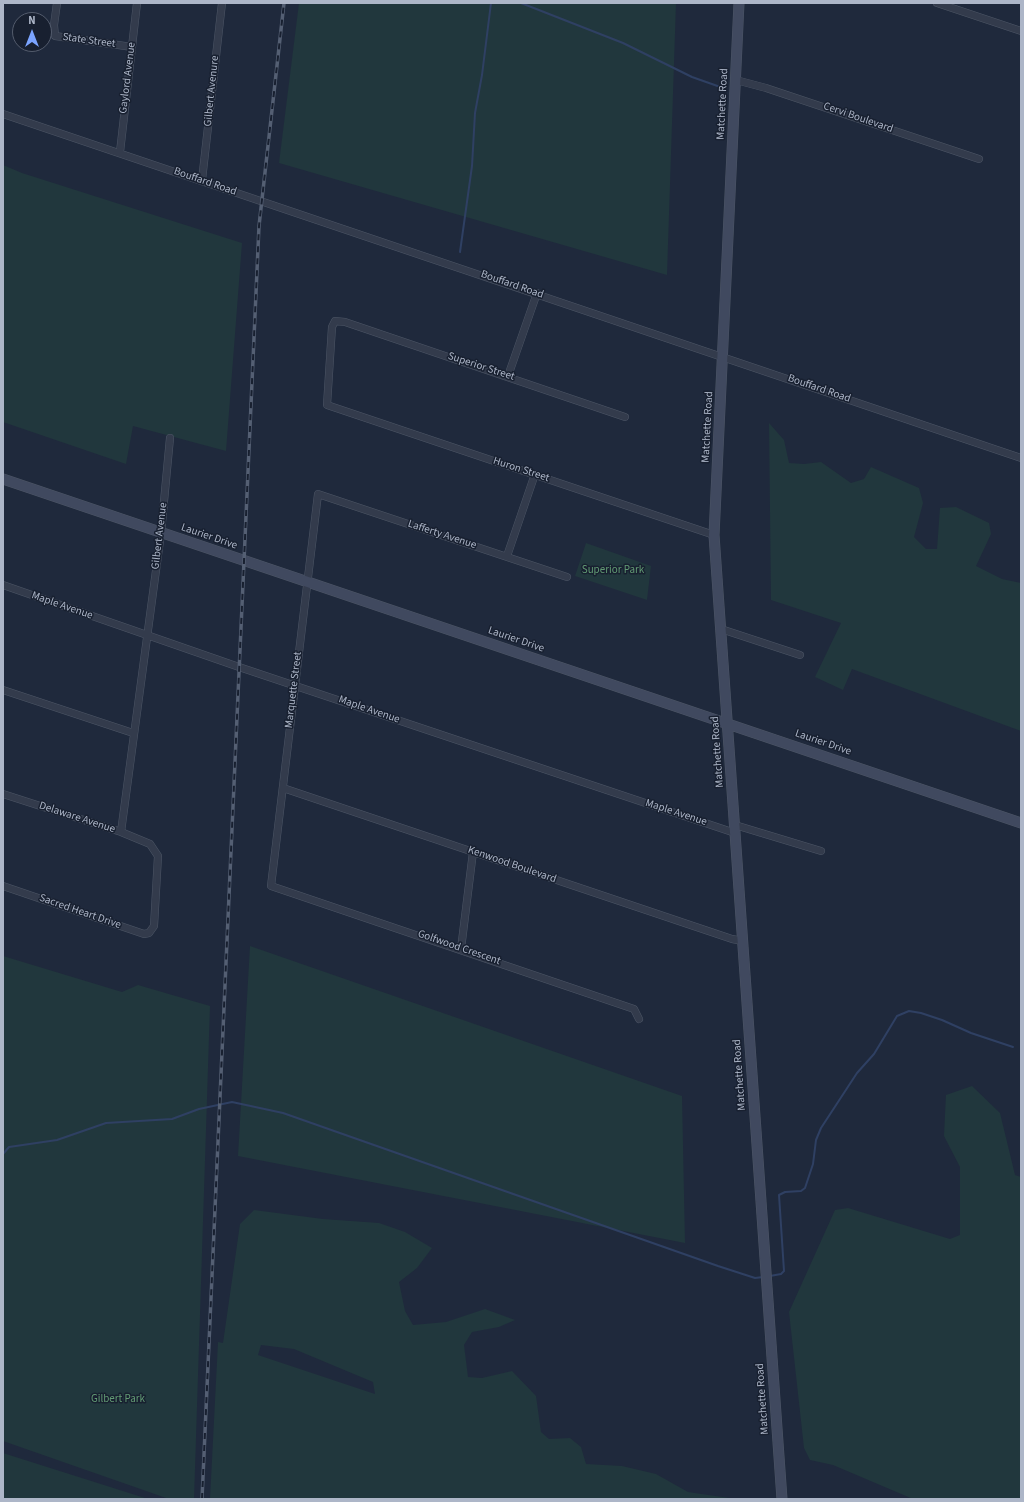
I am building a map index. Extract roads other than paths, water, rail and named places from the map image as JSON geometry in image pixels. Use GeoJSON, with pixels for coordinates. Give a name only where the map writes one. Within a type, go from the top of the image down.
{"type":"FeatureCollection","features":[{"type":"Feature","properties":{"kind":"street","name":"State Street"},"geometry":{"type":"LineString","coordinates":[[57,3],[54,25],[55,36],[132,47]]}},
{"type":"Feature","properties":{"kind":"street","name":"Gaylord Avenue"},"geometry":{"type":"LineString","coordinates":[[120,152],[138,3]]}},
{"type":"Feature","properties":{"kind":"street","name":"Gilbert Avenure"},"geometry":{"type":"LineString","coordinates":[[202,180],[222,3]]}},
{"type":"Feature","properties":{"kind":"street","name":"Matchette Road"},"geometry":{"type":"LineString","coordinates":[[739,3],[714,535],[729,724],[782,1499]]}},
{"type":"Feature","properties":{"kind":"street"},"geometry":{"type":"LineString","coordinates":[[936,3],[1021,31]]}},
{"type":"Feature","properties":{"kind":"street","name":"Cervi Boulevard"},"geometry":{"type":"LineString","coordinates":[[736,80],[766,88],[979,159]]}},
{"type":"Feature","properties":{"kind":"street","name":"Bouffard Road"},"geometry":{"type":"LineString","coordinates":[[3,114],[120,152],[1021,458]]}},
{"type":"Feature","properties":{"kind":"street"},"geometry":{"type":"LineString","coordinates":[[508,376],[537,293]]}},
{"type":"Feature","properties":{"kind":"street","name":"Superior Street"},"geometry":{"type":"LineString","coordinates":[[328,406],[332,328],[335,322],[345,322],[508,376],[625,417]]}},
{"type":"Feature","properties":{"kind":"street","name":"Huron Street"},"geometry":{"type":"LineString","coordinates":[[328,406],[714,535]]}},
{"type":"Feature","properties":{"kind":"street","name":"Gilbert Avenue"},"geometry":{"type":"LineString","coordinates":[[121,832],[133,733],[161,533],[170,438]]}},
{"type":"Feature","properties":{"kind":"street"},"geometry":{"type":"LineString","coordinates":[[507,556],[535,474]]}},
{"type":"Feature","properties":{"kind":"street","name":"Laurier Drive"},"geometry":{"type":"LineString","coordinates":[[3,479],[1021,823]]}},
{"type":"Feature","properties":{"kind":"street","name":"Lafferty Avenue"},"geometry":{"type":"LineString","coordinates":[[318,494],[567,576]]}},
{"type":"Feature","properties":{"kind":"street","name":"Marquette Street"},"geometry":{"type":"LineString","coordinates":[[271,886],[318,494]]}},
{"type":"Feature","properties":{"kind":"street","name":"Maple Avenue"},"geometry":{"type":"LineString","coordinates":[[3,586],[295,685],[735,829],[822,851]]}},
{"type":"Feature","properties":{"kind":"street"},"geometry":{"type":"LineString","coordinates":[[721,629],[800,655]]}},
{"type":"Feature","properties":{"kind":"street"},"geometry":{"type":"LineString","coordinates":[[3,690],[133,733]]}},
{"type":"Feature","properties":{"kind":"street","name":"Kenwood Boulevard"},"geometry":{"type":"LineString","coordinates":[[283,788],[732,939],[743,941]]}},
{"type":"Feature","properties":{"kind":"street","name":"Delaware Avenue"},"geometry":{"type":"LineString","coordinates":[[3,794],[121,832],[150,844],[158,856],[154,926]]}},
{"type":"Feature","properties":{"kind":"street"},"geometry":{"type":"LineString","coordinates":[[461,948],[473,852]]}},
{"type":"Feature","properties":{"kind":"street","name":"Sacred Heart Drive"},"geometry":{"type":"LineString","coordinates":[[3,886],[144,934],[149,933],[154,926]]}},
{"type":"Feature","properties":{"kind":"street","name":"Golfwood Crescent"},"geometry":{"type":"LineString","coordinates":[[271,886],[461,948],[634,1009],[639,1019]]}},
{"type":"Feature","properties":{"kind":"waterway"},"geometry":{"type":"LineString","coordinates":[[460,252],[472,166],[475,113],[482,75],[491,3]]}},
{"type":"Feature","properties":{"kind":"waterway"},"geometry":{"type":"LineString","coordinates":[[521,3],[623,43],[692,77],[726,89]]}},
{"type":"Feature","properties":{"kind":"waterway"},"geometry":{"type":"LineString","coordinates":[[770,1276],[781,1274],[784,1271],[779,1195],[785,1192],[801,1191],[805,1188],[813,1164],[816,1140],[821,1128],[857,1073],[874,1054],[897,1016],[909,1011],[921,1013],[942,1020],[971,1033],[1013,1047]]}},
{"type":"Feature","properties":{"kind":"waterway"},"geometry":{"type":"LineString","coordinates":[[3,1154],[9,1147],[57,1140],[106,1123],[172,1119],[199,1109],[232,1102],[283,1113],[718,1266],[755,1278],[763,1277]]}},
{"type":"Feature","properties":{"kind":"railway"},"geometry":{"type":"LineString","coordinates":[[202,1499],[259,226],[284,3]]}},
{"type":"Feature","properties":{"kind":"park label","name":"Superior Park"},"geometry":{"type":"Point","coordinates":[613,571]}},
{"type":"Feature","properties":{"kind":"park label","name":"Gilbert Park"},"geometry":{"type":"Point","coordinates":[118,1400]}}]}
